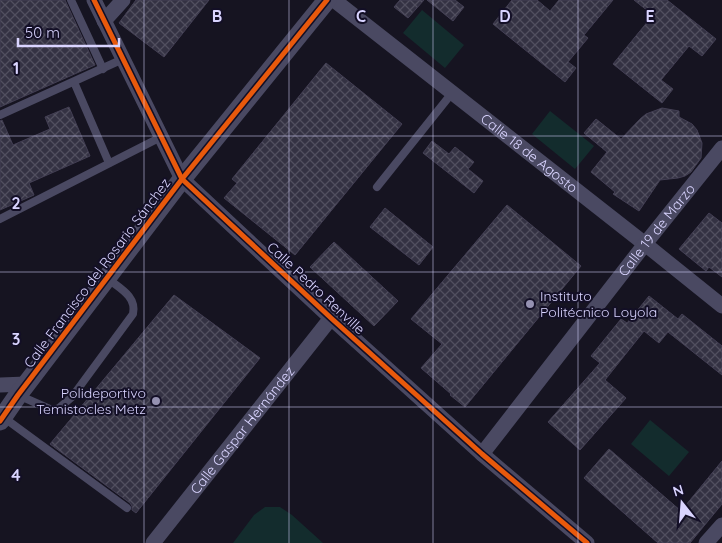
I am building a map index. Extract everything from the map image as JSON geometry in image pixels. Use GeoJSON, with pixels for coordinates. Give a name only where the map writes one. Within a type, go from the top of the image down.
{"type":"FeatureCollection","features":[{"type":"Feature","properties":{"kind":"street","name":"Calle Pedro Renville"},"geometry":{"type":"LineString","coordinates":[[94,0],[182,179],[331,318],[482,454],[587,543]]}},
{"type":"Feature","properties":{"kind":"street"},"geometry":{"type":"LineString","coordinates":[[104,21],[123,0]]}},
{"type":"Feature","properties":{"kind":"street","name":"Calle Francisco del Rosario Sánchez"},"geometry":{"type":"LineString","coordinates":[[2,419],[182,179],[327,0]]}},
{"type":"Feature","properties":{"kind":"street","name":"Calle 18 de Agosto"},"geometry":{"type":"LineString","coordinates":[[334,0],[722,306]]}},
{"type":"Feature","properties":{"kind":"street","name":"Calle 19 de Marzo"},"geometry":{"type":"LineString","coordinates":[[482,454],[722,148]]}},
{"type":"Feature","properties":{"kind":"street","name":"Calle Gaspar Hernández"},"geometry":{"type":"LineString","coordinates":[[154,543],[331,318]]}},
{"type":"Feature","properties":{"kind":"street"},"geometry":{"type":"LineString","coordinates":[[0,385],[22,390]]}},
{"type":"Feature","properties":{"kind":"street"},"geometry":{"type":"LineString","coordinates":[[706,543],[722,525]]}},
{"type":"Feature","properties":{"kind":"lane"},"geometry":{"type":"LineString","coordinates":[[71,0],[103,69]]}},
{"type":"Feature","properties":{"kind":"lane"},"geometry":{"type":"LineString","coordinates":[[0,115],[123,60]]}},
{"type":"Feature","properties":{"kind":"lane"},"geometry":{"type":"LineString","coordinates":[[74,82],[109,163]]}},
{"type":"Feature","properties":{"kind":"lane"},"geometry":{"type":"LineString","coordinates":[[377,188],[452,93]]}},
{"type":"Feature","properties":{"kind":"lane"},"geometry":{"type":"LineString","coordinates":[[0,219],[161,137]]}},
{"type":"Feature","properties":{"kind":"lane"},"geometry":{"type":"LineString","coordinates":[[22,390],[52,410],[59,408],[72,397],[133,314],[135,307],[132,298],[107,278]]}},
{"type":"Feature","properties":{"kind":"lane"},"geometry":{"type":"LineString","coordinates":[[2,419],[127,508]]}},
{"type":"Feature","properties":{"kind":"green space"},"geometry":{"type":"Polygon","coordinates":[[[422,10],[464,45],[445,68],[403,33],[422,10]]]}},
{"type":"Feature","properties":{"kind":"green space"},"geometry":{"type":"Polygon","coordinates":[[[550,111],[594,146],[575,169],[532,134],[550,111]]]}},
{"type":"Feature","properties":{"kind":"green space"},"geometry":{"type":"Polygon","coordinates":[[[650,420],[689,452],[669,476],[631,444],[650,420]]]}},
{"type":"Feature","properties":{"kind":"green space"},"geometry":{"type":"Polygon","coordinates":[[[265,507],[280,507],[292,515],[323,543],[233,543],[254,515],[265,507]]]}},
{"type":"Feature","properties":{"kind":"building"},"geometry":{"type":"Polygon","coordinates":[[[0,0],[65,0],[95,65],[0,107],[0,0]]]}},
{"type":"Feature","properties":{"kind":"building"},"geometry":{"type":"Polygon","coordinates":[[[136,0],[209,0],[164,57],[119,23],[136,0]]]}},
{"type":"Feature","properties":{"kind":"building"},"geometry":{"type":"Polygon","coordinates":[[[400,0],[424,0],[408,18],[394,7],[400,0]]]}},
{"type":"Feature","properties":{"kind":"building"},"geometry":{"type":"Polygon","coordinates":[[[427,0],[455,0],[464,7],[453,21],[427,0]]]}},
{"type":"Feature","properties":{"kind":"building"},"geometry":{"type":"Polygon","coordinates":[[[512,0],[537,0],[550,11],[559,0],[613,0],[584,35],[588,38],[568,62],[576,68],[565,82],[493,24],[512,0]]]}},
{"type":"Feature","properties":{"kind":"building"},"geometry":{"type":"Polygon","coordinates":[[[634,0],[667,0],[716,39],[702,56],[689,46],[661,80],[673,89],[662,103],[613,64],[653,15],[634,0]]]}},
{"type":"Feature","properties":{"kind":"building"},"geometry":{"type":"Polygon","coordinates":[[[326,63],[402,124],[295,255],[224,198],[237,183],[232,179],[326,63]]]}},
{"type":"Feature","properties":{"kind":"building"},"geometry":{"type":"Polygon","coordinates":[[[69,107],[90,156],[29,183],[34,195],[0,210],[0,121],[2,120],[13,145],[50,129],[45,117],[69,107]]]}},
{"type":"Feature","properties":{"kind":"building"},"geometry":{"type":"Polygon","coordinates":[[[662,108],[679,111],[679,117],[692,124],[697,130],[702,143],[701,158],[691,172],[685,176],[660,180],[639,211],[613,194],[615,192],[591,172],[607,152],[584,133],[596,119],[621,139],[646,114],[662,108]]]}},
{"type":"Feature","properties":{"kind":"building"},"geometry":{"type":"Polygon","coordinates":[[[432,141],[449,154],[455,147],[474,162],[468,169],[483,181],[474,193],[423,153],[432,141]]]}},
{"type":"Feature","properties":{"kind":"building"},"geometry":{"type":"Polygon","coordinates":[[[507,205],[581,266],[465,407],[421,368],[442,344],[411,319],[507,205]]]}},
{"type":"Feature","properties":{"kind":"building"},"geometry":{"type":"Polygon","coordinates":[[[385,208],[433,247],[419,265],[370,227],[385,208]]]}},
{"type":"Feature","properties":{"kind":"building"},"geometry":{"type":"Polygon","coordinates":[[[709,213],[722,223],[722,277],[709,267],[706,271],[679,249],[709,213]]]}},
{"type":"Feature","properties":{"kind":"building"},"geometry":{"type":"Polygon","coordinates":[[[334,242],[398,301],[374,326],[310,267],[334,242]]]}},
{"type":"Feature","properties":{"kind":"building","name":"Polideportivo Temistocles Metz"},"geometry":{"type":"Polygon","coordinates":[[[174,295],[260,358],[136,513],[132,510],[130,503],[50,444],[174,295]]]}},
{"type":"Feature","properties":{"kind":"building"},"geometry":{"type":"Polygon","coordinates":[[[649,296],[678,319],[682,314],[722,346],[722,375],[668,332],[659,343],[644,331],[605,380],[626,398],[580,450],[548,422],[600,363],[591,356],[621,319],[627,323],[649,296]]]}},
{"type":"Feature","properties":{"kind":"building"},"geometry":{"type":"Polygon","coordinates":[[[609,449],[681,511],[722,461],[722,504],[690,543],[658,543],[584,478],[609,449]]]}},
{"type":"Feature","properties":{"kind":"cycle path"},"geometry":{"type":"LineString","coordinates":[[94,0],[182,179],[331,318],[482,454],[587,543]]}},
{"type":"Feature","properties":{"kind":"cycle path"},"geometry":{"type":"LineString","coordinates":[[0,421],[182,179],[327,0]]}},
{"type":"Feature","properties":{"kind":"place","name":"Instituto Politécnico Loyola"},"geometry":{"type":"Point","coordinates":[530,304]}},
{"type":"Feature","properties":{"kind":"place","name":"Polideportivo Temistocles Metz"},"geometry":{"type":"Point","coordinates":[156,401]}}]}
